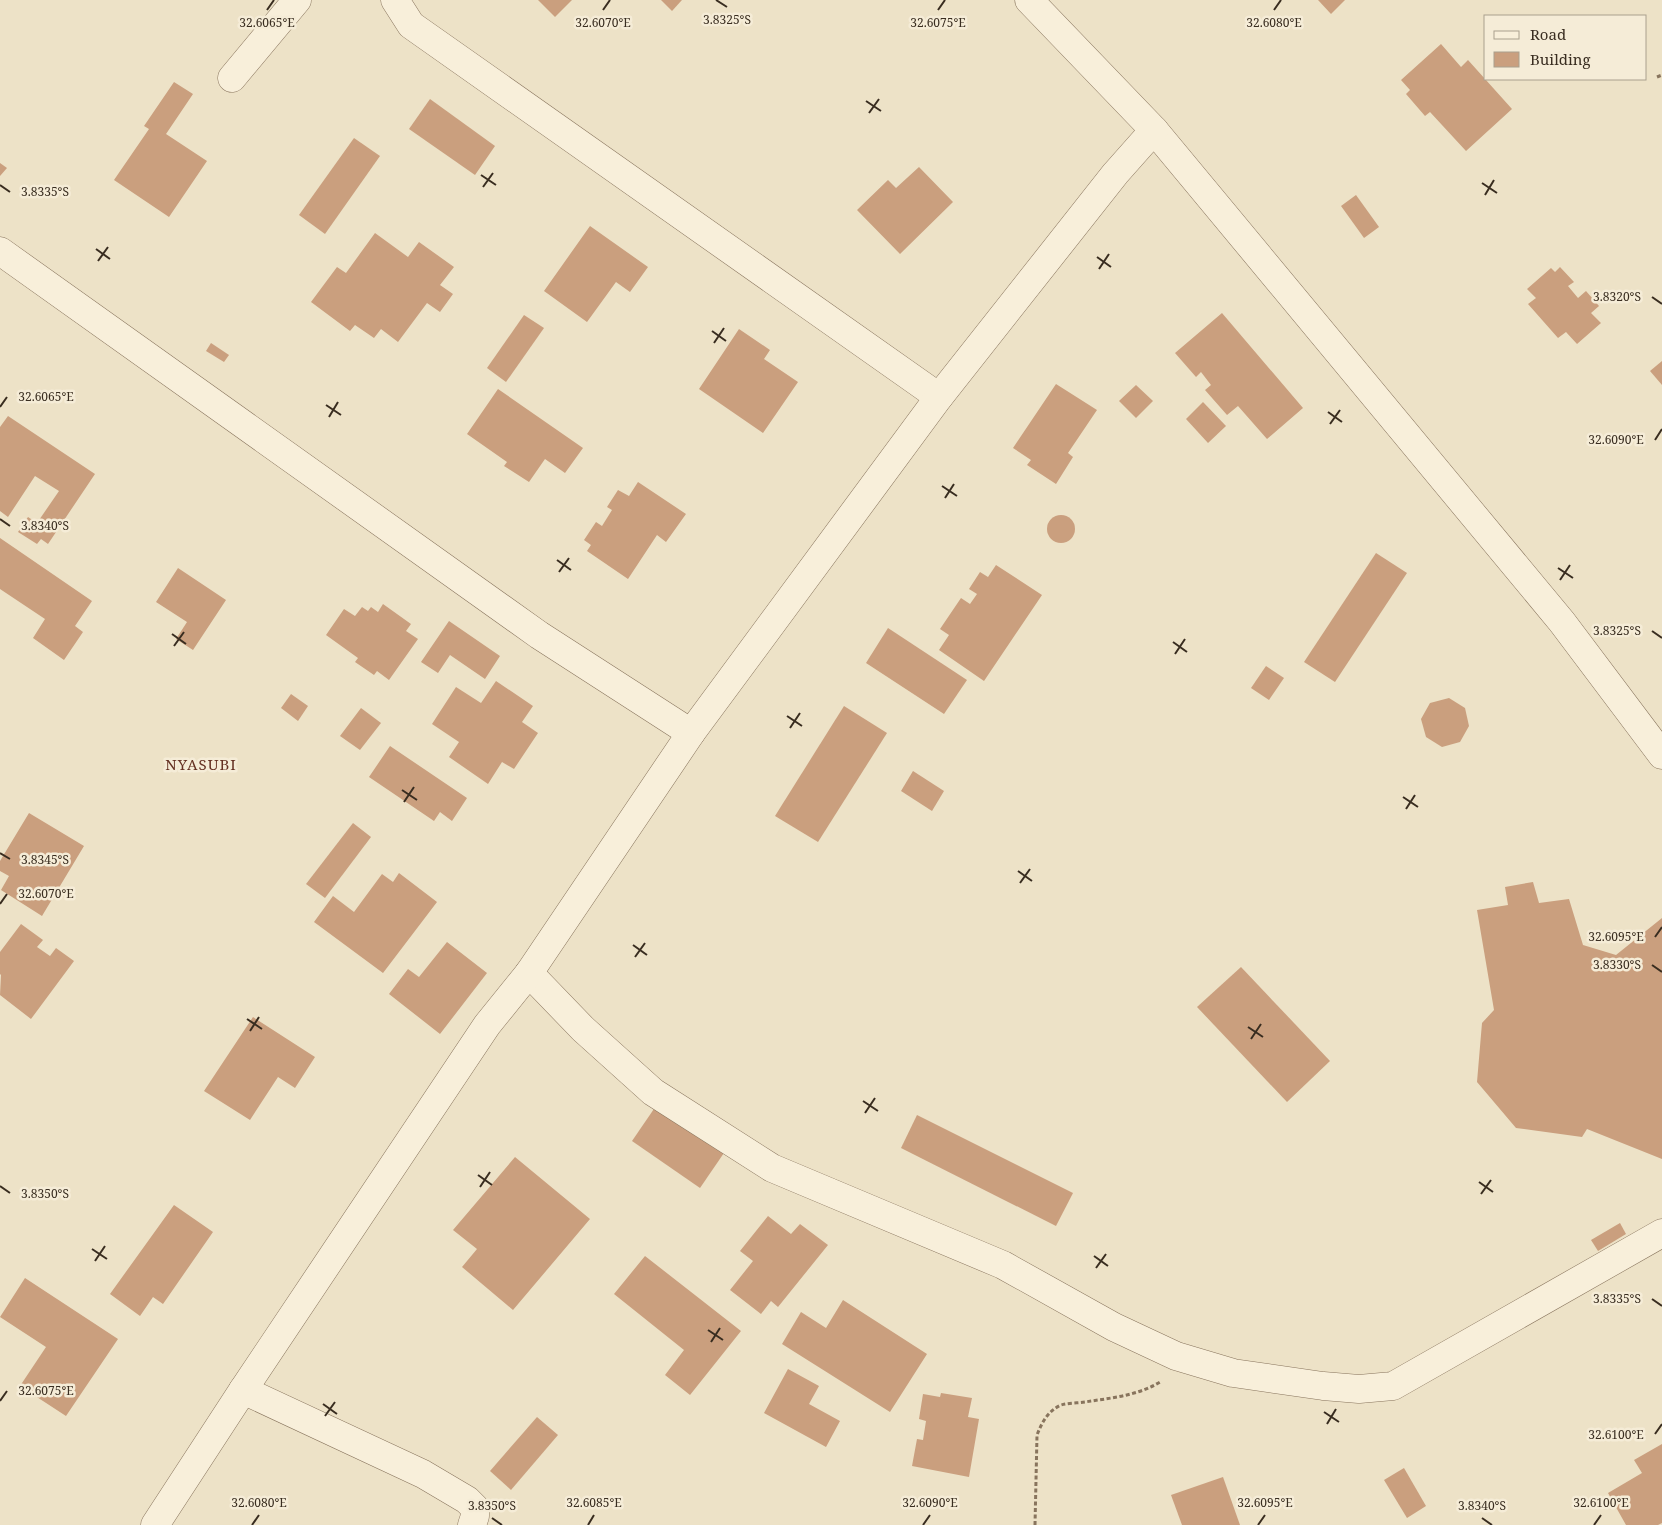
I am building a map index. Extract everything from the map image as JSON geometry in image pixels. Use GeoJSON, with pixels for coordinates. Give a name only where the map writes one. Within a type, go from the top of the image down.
{"type":"FeatureCollection","features":[{"type":"Feature","properties":{"kind":"street"},"geometry":{"type":"LineString","coordinates":[[232,78],[297,0]]}},
{"type":"Feature","properties":{"kind":"street"},"geometry":{"type":"LineString","coordinates":[[395,0],[411,25],[939,397]]}},
{"type":"Feature","properties":{"kind":"street"},"geometry":{"type":"LineString","coordinates":[[1029,0],[1154,130],[1562,622],[1662,755]]}},
{"type":"Feature","properties":{"kind":"street"},"geometry":{"type":"LineString","coordinates":[[155,1525],[243,1390],[487,1026],[528,972],[530,972],[691,733],[939,397],[1114,174],[1154,130]]}},
{"type":"Feature","properties":{"kind":"street"},"geometry":{"type":"LineString","coordinates":[[0,252],[539,635],[691,733]]}},
{"type":"Feature","properties":{"kind":"street"},"geometry":{"type":"LineString","coordinates":[[530,972],[583,1029],[653,1092],[772,1168],[1003,1265],[1114,1327],[1176,1356],[1232,1373],[1323,1386],[1359,1388],[1393,1386],[1662,1233]]}},
{"type":"Feature","properties":{"kind":"street"},"geometry":{"type":"LineString","coordinates":[[243,1390],[423,1474],[467,1500],[475,1508],[472,1525]]}},
{"type":"Feature","properties":{"kind":"path"},"geometry":{"type":"LineString","coordinates":[[1657,77],[1662,75]]}},
{"type":"Feature","properties":{"kind":"path"},"geometry":{"type":"LineString","coordinates":[[1036,1525],[1038,1435],[1042,1421],[1049,1413],[1061,1405],[1148,1390],[1194,1362]]}},
{"type":"Feature","properties":{"kind":"building"},"geometry":{"type":"Polygon","coordinates":[[[538,0],[572,0],[555,17],[538,0]]]}},
{"type":"Feature","properties":{"kind":"building"},"geometry":{"type":"Polygon","coordinates":[[[661,0],[682,0],[672,11],[661,0]]]}},
{"type":"Feature","properties":{"kind":"building"},"geometry":{"type":"Polygon","coordinates":[[[1318,0],[1345,0],[1331,14],[1318,0]]]}},
{"type":"Feature","properties":{"kind":"building"},"geometry":{"type":"Polygon","coordinates":[[[1441,44],[1461,67],[1468,60],[1512,109],[1466,151],[1430,112],[1425,116],[1406,94],[1410,90],[1401,80],[1441,44]]]}},
{"type":"Feature","properties":{"kind":"building"},"geometry":{"type":"Polygon","coordinates":[[[174,82],[193,94],[166,134],[207,161],[169,217],[114,180],[149,129],[144,126],[174,82]]]}},
{"type":"Feature","properties":{"kind":"building"},"geometry":{"type":"Polygon","coordinates":[[[430,99],[495,146],[475,175],[409,129],[430,99]]]}},
{"type":"Feature","properties":{"kind":"building"},"geometry":{"type":"Polygon","coordinates":[[[354,138],[380,156],[325,234],[299,215],[354,138]]]}},
{"type":"Feature","properties":{"kind":"building"},"geometry":{"type":"Polygon","coordinates":[[[0,163],[7,168],[0,176],[0,163]]]}},
{"type":"Feature","properties":{"kind":"building"},"geometry":{"type":"Polygon","coordinates":[[[919,167],[953,202],[900,254],[857,210],[888,180],[896,188],[919,167]]]}},
{"type":"Feature","properties":{"kind":"building"},"geometry":{"type":"Polygon","coordinates":[[[1356,195],[1379,227],[1364,238],[1341,206],[1356,195]]]}},
{"type":"Feature","properties":{"kind":"building"},"geometry":{"type":"Polygon","coordinates":[[[590,226],[648,267],[630,292],[616,282],[587,322],[544,291],[590,226]]]}},
{"type":"Feature","properties":{"kind":"building"},"geometry":{"type":"Polygon","coordinates":[[[375,233],[408,257],[419,242],[454,267],[440,285],[453,294],[440,312],[427,303],[398,342],[381,329],[374,338],[355,325],[350,331],[311,302],[337,267],[346,273],[375,233]]]}},
{"type":"Feature","properties":{"kind":"building"},"geometry":{"type":"Polygon","coordinates":[[[1560,267],[1574,282],[1568,286],[1578,298],[1586,291],[1599,306],[1591,313],[1601,323],[1577,344],[1566,332],[1558,338],[1528,304],[1536,298],[1527,289],[1551,268],[1555,272],[1560,267]]]}},
{"type":"Feature","properties":{"kind":"building"},"geometry":{"type":"Polygon","coordinates":[[[1222,313],[1303,408],[1267,439],[1238,406],[1227,415],[1205,390],[1211,385],[1201,372],[1196,377],[1175,353],[1222,313]]]}},
{"type":"Feature","properties":{"kind":"building"},"geometry":{"type":"Polygon","coordinates":[[[524,315],[544,328],[506,382],[487,368],[524,315]]]}},
{"type":"Feature","properties":{"kind":"building"},"geometry":{"type":"Polygon","coordinates":[[[739,329],[770,350],[764,359],[798,382],[763,433],[699,389],[739,329]]]}},
{"type":"Feature","properties":{"kind":"building"},"geometry":{"type":"Polygon","coordinates":[[[211,343],[229,355],[224,362],[206,351],[211,343]]]}},
{"type":"Feature","properties":{"kind":"building"},"geometry":{"type":"Polygon","coordinates":[[[1662,361],[1662,385],[1650,371],[1662,361]]]}},
{"type":"Feature","properties":{"kind":"building"},"geometry":{"type":"Polygon","coordinates":[[[1056,384],[1097,410],[1068,453],[1073,457],[1056,484],[1027,465],[1031,460],[1013,448],[1056,384]]]}},
{"type":"Feature","properties":{"kind":"building"},"geometry":{"type":"Polygon","coordinates":[[[1136,385],[1153,401],[1136,418],[1119,401],[1136,385]]]}},
{"type":"Feature","properties":{"kind":"building"},"geometry":{"type":"Polygon","coordinates":[[[498,389],[583,448],[565,473],[545,459],[529,482],[504,466],[507,462],[467,434],[498,389]]]}},
{"type":"Feature","properties":{"kind":"building"},"geometry":{"type":"Polygon","coordinates":[[[1203,402],[1226,426],[1208,443],[1186,419],[1203,402]]]}},
{"type":"Feature","properties":{"kind":"building"},"geometry":{"type":"Polygon","coordinates":[[[8,416],[95,474],[48,544],[41,539],[37,544],[18,532],[28,517],[37,523],[59,491],[35,476],[8,517],[0,511],[0,427],[8,416]]]}},
{"type":"Feature","properties":{"kind":"building"},"geometry":{"type":"Polygon","coordinates":[[[638,482],[686,514],[666,542],[657,535],[628,579],[587,551],[591,545],[584,540],[596,522],[602,526],[612,510],[607,507],[618,490],[629,496],[638,482]]]}},
{"type":"Feature","properties":{"kind":"building"},"geometry":{"type":"Polygon","coordinates":[[[1061,515],[1071,519],[1075,529],[1071,539],[1061,543],[1051,539],[1047,529],[1051,519],[1061,515]]]}},
{"type":"Feature","properties":{"kind":"building"},"geometry":{"type":"Polygon","coordinates":[[[0,538],[92,601],[75,626],[83,632],[64,660],[33,638],[45,619],[0,589],[0,538]]]}},
{"type":"Feature","properties":{"kind":"building"},"geometry":{"type":"Polygon","coordinates":[[[1376,553],[1407,573],[1335,682],[1304,662],[1376,553]]]}},
{"type":"Feature","properties":{"kind":"building"},"geometry":{"type":"Polygon","coordinates":[[[996,565],[1042,595],[984,681],[939,650],[949,635],[940,629],[961,598],[970,604],[977,594],[969,589],[980,572],[988,577],[996,565]]]}},
{"type":"Feature","properties":{"kind":"building"},"geometry":{"type":"Polygon","coordinates":[[[178,568],[226,600],[193,650],[176,639],[187,622],[156,602],[178,568]]]}},
{"type":"Feature","properties":{"kind":"building"},"geometry":{"type":"Polygon","coordinates":[[[383,604],[411,624],[406,631],[418,639],[389,680],[377,671],[374,675],[355,662],[358,658],[326,635],[344,609],[355,616],[362,607],[368,611],[371,607],[378,612],[383,604]]]}},
{"type":"Feature","properties":{"kind":"building"},"geometry":{"type":"Polygon","coordinates":[[[449,621],[500,656],[485,679],[450,655],[438,673],[421,662],[449,621]]]}},
{"type":"Feature","properties":{"kind":"building"},"geometry":{"type":"Polygon","coordinates":[[[888,628],[967,680],[944,714],[866,663],[888,628]]]}},
{"type":"Feature","properties":{"kind":"building"},"geometry":{"type":"Polygon","coordinates":[[[1266,666],[1284,678],[1269,700],[1251,688],[1266,666]]]}},
{"type":"Feature","properties":{"kind":"building"},"geometry":{"type":"Polygon","coordinates":[[[496,681],[533,706],[522,722],[538,733],[514,769],[502,762],[488,784],[449,757],[459,742],[432,724],[456,687],[481,703],[496,681]]]}},
{"type":"Feature","properties":{"kind":"building"},"geometry":{"type":"Polygon","coordinates":[[[291,694],[308,706],[298,721],[281,708],[291,694]]]}},
{"type":"Feature","properties":{"kind":"building"},"geometry":{"type":"Polygon","coordinates":[[[1449,698],[1465,708],[1469,726],[1460,742],[1442,747],[1426,737],[1421,719],[1430,703],[1449,698]]]}},
{"type":"Feature","properties":{"kind":"building"},"geometry":{"type":"Polygon","coordinates":[[[844,706],[887,733],[818,842],[775,816],[844,706]]]}},
{"type":"Feature","properties":{"kind":"building"},"geometry":{"type":"Polygon","coordinates":[[[361,708],[381,723],[360,750],[340,736],[361,708]]]}},
{"type":"Feature","properties":{"kind":"building"},"geometry":{"type":"Polygon","coordinates":[[[390,746],[467,798],[452,821],[440,812],[434,821],[369,777],[390,746]]]}},
{"type":"Feature","properties":{"kind":"building"},"geometry":{"type":"Polygon","coordinates":[[[913,771],[944,791],[932,811],[901,791],[913,771]]]}},
{"type":"Feature","properties":{"kind":"building"},"geometry":{"type":"Polygon","coordinates":[[[29,813],[84,846],[42,916],[1,890],[9,876],[0,871],[0,861],[29,813]]]}},
{"type":"Feature","properties":{"kind":"building"},"geometry":{"type":"Polygon","coordinates":[[[353,823],[371,837],[325,898],[306,884],[353,823]]]}},
{"type":"Feature","properties":{"kind":"building"},"geometry":{"type":"Polygon","coordinates":[[[399,873],[437,902],[383,973],[314,922],[333,896],[354,912],[382,874],[393,882],[399,873]]]}},
{"type":"Feature","properties":{"kind":"building"},"geometry":{"type":"Polygon","coordinates":[[[1533,882],[1539,903],[1569,899],[1583,945],[1616,955],[1662,918],[1662,1159],[1587,1129],[1582,1137],[1516,1128],[1477,1082],[1482,1023],[1494,1010],[1477,910],[1508,905],[1505,887],[1533,882]]]}},
{"type":"Feature","properties":{"kind":"building"},"geometry":{"type":"Polygon","coordinates":[[[21,924],[43,940],[37,947],[50,956],[56,948],[74,961],[31,1019],[0,995],[0,952],[21,924]]]}},
{"type":"Feature","properties":{"kind":"building"},"geometry":{"type":"Polygon","coordinates":[[[447,942],[487,973],[440,1034],[389,994],[408,969],[419,977],[447,942]]]}},
{"type":"Feature","properties":{"kind":"building"},"geometry":{"type":"Polygon","coordinates":[[[1241,967],[1330,1061],[1287,1102],[1197,1007],[1241,967]]]}},
{"type":"Feature","properties":{"kind":"building"},"geometry":{"type":"Polygon","coordinates":[[[253,1017],[315,1057],[295,1088],[278,1077],[250,1120],[204,1091],[253,1017]]]}},
{"type":"Feature","properties":{"kind":"building"},"geometry":{"type":"Polygon","coordinates":[[[658,1103],[726,1150],[700,1188],[632,1141],[658,1103]]]}},
{"type":"Feature","properties":{"kind":"building"},"geometry":{"type":"Polygon","coordinates":[[[917,1115],[1073,1193],[1056,1226],[901,1148],[917,1115]]]}},
{"type":"Feature","properties":{"kind":"building"},"geometry":{"type":"Polygon","coordinates":[[[515,1157],[590,1219],[513,1310],[462,1267],[477,1249],[453,1230],[515,1157]]]}},
{"type":"Feature","properties":{"kind":"building"},"geometry":{"type":"Polygon","coordinates":[[[174,1205],[213,1232],[163,1304],[153,1297],[140,1316],[110,1294],[174,1205]]]}},
{"type":"Feature","properties":{"kind":"building"},"geometry":{"type":"Polygon","coordinates":[[[768,1216],[791,1234],[800,1224],[828,1245],[778,1307],[771,1301],[761,1314],[730,1290],[753,1261],[740,1251],[768,1216]]]}},
{"type":"Feature","properties":{"kind":"building"},"geometry":{"type":"Polygon","coordinates":[[[1620,1223],[1626,1234],[1598,1251],[1591,1240],[1620,1223]]]}},
{"type":"Feature","properties":{"kind":"building"},"geometry":{"type":"Polygon","coordinates":[[[645,1256],[741,1331],[690,1395],[665,1375],[684,1350],[614,1294],[645,1256]]]}},
{"type":"Feature","properties":{"kind":"building"},"geometry":{"type":"Polygon","coordinates":[[[25,1278],[118,1339],[66,1416],[20,1386],[46,1347],[0,1317],[25,1278]]]}},
{"type":"Feature","properties":{"kind":"building"},"geometry":{"type":"Polygon","coordinates":[[[843,1300],[927,1354],[890,1412],[782,1344],[801,1312],[826,1328],[843,1300]]]}},
{"type":"Feature","properties":{"kind":"building"},"geometry":{"type":"Polygon","coordinates":[[[788,1369],[819,1386],[809,1404],[840,1421],[826,1447],[764,1413],[788,1369]]]}},
{"type":"Feature","properties":{"kind":"building"},"geometry":{"type":"Polygon","coordinates":[[[941,1393],[972,1398],[968,1417],[979,1419],[969,1477],[912,1466],[917,1439],[923,1440],[926,1421],[919,1419],[923,1394],[940,1397],[941,1393]]]}},
{"type":"Feature","properties":{"kind":"building"},"geometry":{"type":"Polygon","coordinates":[[[537,1417],[558,1435],[511,1490],[490,1471],[537,1417]]]}},
{"type":"Feature","properties":{"kind":"building"},"geometry":{"type":"Polygon","coordinates":[[[1662,1444],[1662,1523],[1658,1525],[1626,1525],[1608,1493],[1642,1473],[1634,1460],[1662,1444]]]}},
{"type":"Feature","properties":{"kind":"building"},"geometry":{"type":"Polygon","coordinates":[[[1404,1468],[1426,1506],[1407,1518],[1384,1480],[1404,1468]]]}},
{"type":"Feature","properties":{"kind":"building"},"geometry":{"type":"Polygon","coordinates":[[[1223,1477],[1240,1525],[1182,1525],[1171,1495],[1223,1477]]]}},
{"type":"Feature","properties":{"kind":"district","name":"NYASUBI"},"geometry":{"type":"Point","coordinates":[201,764]}}]}
